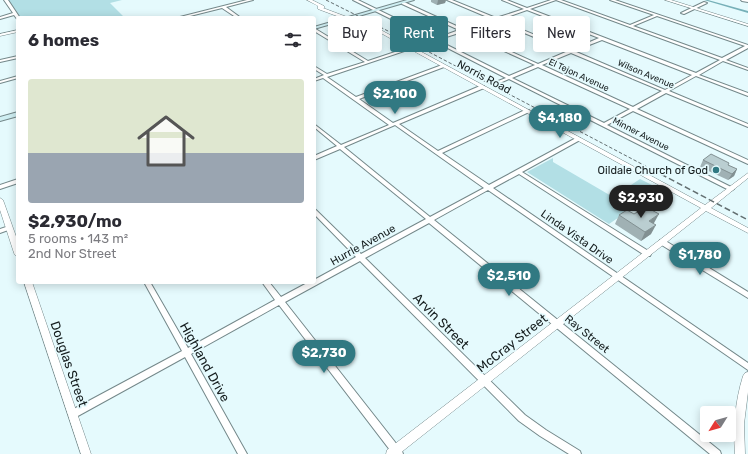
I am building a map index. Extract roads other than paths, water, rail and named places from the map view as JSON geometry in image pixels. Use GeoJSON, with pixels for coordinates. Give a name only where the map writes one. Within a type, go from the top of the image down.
{"type":"FeatureCollection","features":[{"type":"Feature","properties":{"kind":"main road"},"geometry":{"type":"LineString","coordinates":[[350,16],[402,1],[412,0]]}},
{"type":"Feature","properties":{"kind":"main road"},"geometry":{"type":"LineString","coordinates":[[316,24],[328,22]]}},
{"type":"Feature","properties":{"kind":"main road"},"geometry":{"type":"LineString","coordinates":[[316,28],[328,24]]}},
{"type":"Feature","properties":{"kind":"main road"},"geometry":{"type":"LineString","coordinates":[[0,115],[16,111]]}},
{"type":"Feature","properties":{"kind":"main road"},"geometry":{"type":"LineString","coordinates":[[0,119],[16,115]]}},
{"type":"Feature","properties":{"kind":"street"},"geometry":{"type":"LineString","coordinates":[[186,16],[251,0]]}},
{"type":"Feature","properties":{"kind":"street","name":"Norris Road"},"geometry":{"type":"LineString","coordinates":[[309,0],[320,5],[319,8],[343,16]]}},
{"type":"Feature","properties":{"kind":"street","name":"Minner Avenue"},"geometry":{"type":"LineString","coordinates":[[355,0],[390,17]]}},
{"type":"Feature","properties":{"kind":"street","name":"Wilson Avenue"},"geometry":{"type":"LineString","coordinates":[[449,0],[487,16]]}},
{"type":"Feature","properties":{"kind":"street"},"geometry":{"type":"LineString","coordinates":[[504,0],[748,95]]}},
{"type":"Feature","properties":{"kind":"street"},"geometry":{"type":"LineString","coordinates":[[508,16],[554,0]]}},
{"type":"Feature","properties":{"kind":"street"},"geometry":{"type":"LineString","coordinates":[[558,0],[748,69]]}},
{"type":"Feature","properties":{"kind":"street"},"geometry":{"type":"LineString","coordinates":[[612,0],[748,46]]}},
{"type":"Feature","properties":{"kind":"street"},"geometry":{"type":"LineString","coordinates":[[667,0],[748,25]]}},
{"type":"Feature","properties":{"kind":"street"},"geometry":{"type":"LineString","coordinates":[[744,0],[748,1]]}},
{"type":"Feature","properties":{"kind":"street"},"geometry":{"type":"LineString","coordinates":[[0,3],[6,1],[15,14],[0,18]]}},
{"type":"Feature","properties":{"kind":"street","name":"El Tejon Avenue"},"geometry":{"type":"LineString","coordinates":[[402,1],[456,27]]}},
{"type":"Feature","properties":{"kind":"street"},"geometry":{"type":"LineString","coordinates":[[683,13],[705,3]]}},
{"type":"Feature","properties":{"kind":"street"},"geometry":{"type":"LineString","coordinates":[[223,7],[236,16]]}},
{"type":"Feature","properties":{"kind":"street"},"geometry":{"type":"LineString","coordinates":[[631,26],[657,15]]}},
{"type":"Feature","properties":{"kind":"street"},"geometry":{"type":"LineString","coordinates":[[316,30],[368,62]]}},
{"type":"Feature","properties":{"kind":"street"},"geometry":{"type":"LineString","coordinates":[[0,35],[16,31]]}},
{"type":"Feature","properties":{"kind":"street"},"geometry":{"type":"LineString","coordinates":[[590,44],[603,38]]}},
{"type":"Feature","properties":{"kind":"street","name":"Minner Avenue"},"geometry":{"type":"LineString","coordinates":[[448,45],[731,189]]}},
{"type":"Feature","properties":{"kind":"street"},"geometry":{"type":"LineString","coordinates":[[604,125],[748,46]]}},
{"type":"Feature","properties":{"kind":"street"},"geometry":{"type":"LineString","coordinates":[[316,79],[398,52]]}},
{"type":"Feature","properties":{"kind":"street","name":"Norris Road"},"geometry":{"type":"LineString","coordinates":[[417,52],[748,231]]}},
{"type":"Feature","properties":{"kind":"street","name":"El Tejon Avenue"},"geometry":{"type":"LineString","coordinates":[[510,52],[748,162]]}},
{"type":"Feature","properties":{"kind":"street"},"geometry":{"type":"LineString","coordinates":[[494,84],[571,52]]}},
{"type":"Feature","properties":{"kind":"street","name":"Wilson Avenue"},"geometry":{"type":"LineString","coordinates":[[571,52],[748,126]]}},
{"type":"Feature","properties":{"kind":"street"},"geometry":{"type":"LineString","coordinates":[[0,61],[16,57]]}},
{"type":"Feature","properties":{"kind":"street"},"geometry":{"type":"LineString","coordinates":[[356,99],[443,66]]}},
{"type":"Feature","properties":{"kind":"street","name":"Linda Vista Drive"},"geometry":{"type":"LineString","coordinates":[[316,69],[356,99],[438,153],[748,367]]}},
{"type":"Feature","properties":{"kind":"street"},"geometry":{"type":"LineString","coordinates":[[0,82],[16,78]]}},
{"type":"Feature","properties":{"kind":"street"},"geometry":{"type":"LineString","coordinates":[[316,157],[482,87]]}},
{"type":"Feature","properties":{"kind":"street"},"geometry":{"type":"LineString","coordinates":[[438,153],[527,111]]}},
{"type":"Feature","properties":{"kind":"street","name":"Ray Street"},"geometry":{"type":"LineString","coordinates":[[316,127],[717,454]]}},
{"type":"Feature","properties":{"kind":"street","name":"Hurrle Avenue"},"geometry":{"type":"LineString","coordinates":[[316,281],[578,139]]}},
{"type":"Feature","properties":{"kind":"street"},"geometry":{"type":"LineString","coordinates":[[518,171],[648,254]]}},
{"type":"Feature","properties":{"kind":"street","name":"McCray Street"},"geometry":{"type":"LineString","coordinates":[[396,453],[557,324],[707,209],[748,175]]}},
{"type":"Feature","properties":{"kind":"street"},"geometry":{"type":"LineString","coordinates":[[0,188],[16,182]]}},
{"type":"Feature","properties":{"kind":"street"},"geometry":{"type":"LineString","coordinates":[[0,200],[16,247]]}},
{"type":"Feature","properties":{"kind":"street","name":"Arvin Street"},"geometry":{"type":"LineString","coordinates":[[316,213],[528,423],[577,454]]}},
{"type":"Feature","properties":{"kind":"street"},"geometry":{"type":"LineString","coordinates":[[0,232],[10,228]]}},
{"type":"Feature","properties":{"kind":"street"},"geometry":{"type":"LineString","coordinates":[[662,242],[748,295]]}},
{"type":"Feature","properties":{"kind":"street","name":"Douglas Street"},"geometry":{"type":"LineString","coordinates":[[29,284],[86,454]]}},
{"type":"Feature","properties":{"kind":"street","name":"Highland Drive"},"geometry":{"type":"LineString","coordinates":[[147,284],[243,454]]}},
{"type":"Feature","properties":{"kind":"street"},"geometry":{"type":"LineString","coordinates":[[267,284],[396,453]]}},
{"type":"Feature","properties":{"kind":"street","name":"Hurrle Avenue"},"geometry":{"type":"LineString","coordinates":[[73,414],[311,284]]}},
{"type":"Feature","properties":{"kind":"street"},"geometry":{"type":"LineString","coordinates":[[740,454],[739,420],[741,401],[748,376]]}},
{"type":"Feature","properties":{"kind":"waterway"},"geometry":{"type":"LineString","coordinates":[[705,0],[748,12]]}},
{"type":"Feature","properties":{"kind":"railway"},"geometry":{"type":"LineString","coordinates":[[326,0],[410,42],[655,171]]}},
{"type":"Feature","properties":{"kind":"railway"},"geometry":{"type":"LineString","coordinates":[[653,170],[748,220]]}},
{"type":"Feature","properties":{"kind":"place","name":"Oildale Church of God"},"geometry":{"type":"Point","coordinates":[716,170]}}]}
